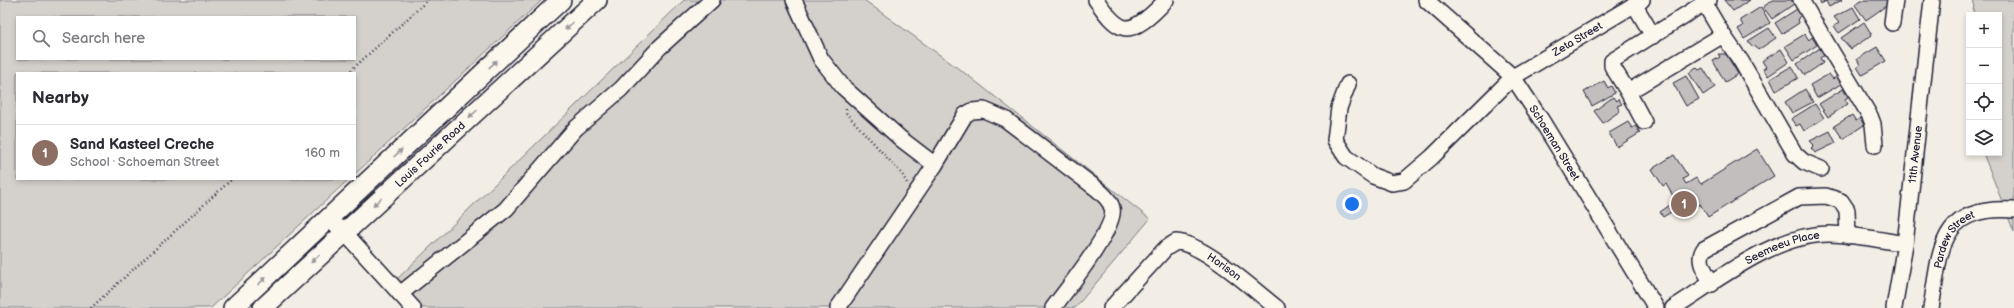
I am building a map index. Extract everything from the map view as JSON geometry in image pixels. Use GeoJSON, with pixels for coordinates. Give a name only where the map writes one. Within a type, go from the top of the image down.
{"type":"FeatureCollection","features":[{"type":"Feature","properties":{"kind":"main road","name":"Louis Fourie Road"},"geometry":{"type":"LineString","coordinates":[[233,308],[561,0]]}},
{"type":"Feature","properties":{"kind":"main road","name":"Louis Fourie Road"},"geometry":{"type":"LineString","coordinates":[[263,308],[597,0]]}},
{"type":"Feature","properties":{"kind":"street"},"geometry":{"type":"LineString","coordinates":[[400,294],[506,209],[575,129],[621,89],[660,47],[712,0]]}},
{"type":"Feature","properties":{"kind":"street"},"geometry":{"type":"LineString","coordinates":[[794,0],[820,59],[843,87],[901,139],[935,165]]}},
{"type":"Feature","properties":{"kind":"street"},"geometry":{"type":"LineString","coordinates":[[1096,0],[1109,17],[1122,27],[1126,28],[1139,24],[1166,0]]}},
{"type":"Feature","properties":{"kind":"street","name":"Schoeman Street"},"geometry":{"type":"LineString","coordinates":[[1426,0],[1513,77],[1540,118],[1656,308]]}},
{"type":"Feature","properties":{"kind":"street"},"geometry":{"type":"LineString","coordinates":[[1802,0],[1870,116],[1873,124],[1875,145]]}},
{"type":"Feature","properties":{"kind":"street"},"geometry":{"type":"LineString","coordinates":[[1892,23],[1895,0]]}},
{"type":"Feature","properties":{"kind":"street","name":"11th Avenue"},"geometry":{"type":"LineString","coordinates":[[1894,308],[1905,244],[1932,0]]}},
{"type":"Feature","properties":{"kind":"street"},"geometry":{"type":"LineString","coordinates":[[1638,2],[1653,36]]}},
{"type":"Feature","properties":{"kind":"street","name":"Zeta Street"},"geometry":{"type":"LineString","coordinates":[[1348,84],[1339,108],[1335,140],[1346,158],[1373,176],[1392,183],[1404,181],[1411,177],[1513,77],[1638,2]]}},
{"type":"Feature","properties":{"kind":"street"},"geometry":{"type":"LineString","coordinates":[[1644,122],[1612,66],[1612,61],[1619,55],[1653,36],[1707,2],[1723,35],[1740,60],[1795,154],[1800,160],[1821,169]]}},
{"type":"Feature","properties":{"kind":"street"},"geometry":{"type":"LineString","coordinates":[[1628,92],[1723,35]]}},
{"type":"Feature","properties":{"kind":"street"},"geometry":{"type":"LineString","coordinates":[[838,308],[935,165],[965,115],[972,111],[984,110],[1005,119],[1097,189],[1108,200],[1113,209],[1113,218],[1107,230],[1076,278],[1053,308]]}},
{"type":"Feature","properties":{"kind":"street"},"geometry":{"type":"LineString","coordinates":[[1712,284],[1701,262],[1700,256],[1704,249],[1799,197],[1826,196],[1842,201],[1847,210],[1848,236]]}},
{"type":"Feature","properties":{"kind":"street","name":"Pardew Street"},"geometry":{"type":"LineString","coordinates":[[1931,308],[1941,250],[1950,230],[1970,214],[1993,209],[2014,210]]}},
{"type":"Feature","properties":{"kind":"street"},"geometry":{"type":"LineString","coordinates":[[329,218],[344,232],[413,308]]}},
{"type":"Feature","properties":{"kind":"street","name":"Seemeeu Place"},"geometry":{"type":"LineString","coordinates":[[1673,308],[1762,252],[1797,238],[1828,234],[1905,244]]}},
{"type":"Feature","properties":{"kind":"street","name":"Horison"},"geometry":{"type":"LineString","coordinates":[[1111,308],[1166,248],[1176,242],[1192,246],[1210,257],[1277,308]]}},
{"type":"Feature","properties":{"kind":"path"},"geometry":{"type":"LineString","coordinates":[[349,72],[428,0]]}},
{"type":"Feature","properties":{"kind":"path"},"geometry":{"type":"LineString","coordinates":[[843,87],[846,113],[902,174],[915,195]]}},
{"type":"Feature","properties":{"kind":"path"},"geometry":{"type":"LineString","coordinates":[[91,308],[231,180]]}},
{"type":"Feature","properties":{"kind":"shaded area"},"geometry":{"type":"Polygon","coordinates":[[[0,0],[542,0],[356,173],[356,72],[16,72],[16,180],[348,180],[211,308],[0,308],[0,0]]]}},
{"type":"Feature","properties":{"kind":"shaded area"},"geometry":{"type":"Polygon","coordinates":[[[684,0],[864,0],[970,77],[1150,219],[1075,308],[418,308],[391,285],[684,0]]]}},
{"type":"Feature","properties":{"kind":"shaded area"},"geometry":{"type":"Polygon","coordinates":[[[1974,0],[2014,0],[2014,232],[1984,156],[2002,156],[2002,12],[1973,12],[1974,0]]]}},
{"type":"Feature","properties":{"kind":"building"},"geometry":{"type":"Polygon","coordinates":[[[1724,0],[1750,0],[1733,11],[1724,0]]]}},
{"type":"Feature","properties":{"kind":"building"},"geometry":{"type":"Polygon","coordinates":[[[1773,0],[1791,0],[1794,4],[1772,19],[1763,7],[1773,0]]]}},
{"type":"Feature","properties":{"kind":"building"},"geometry":{"type":"Polygon","coordinates":[[[1819,0],[1842,0],[1829,7],[1826,1],[1821,4],[1819,0]]]}},
{"type":"Feature","properties":{"kind":"building"},"geometry":{"type":"Polygon","coordinates":[[[1861,0],[1888,0],[1890,3],[1866,20],[1855,5],[1861,0]]]}},
{"type":"Feature","properties":{"kind":"building"},"geometry":{"type":"Polygon","coordinates":[[[1761,7],[1770,23],[1744,39],[1738,29],[1743,26],[1740,20],[1761,7]]]}},
{"type":"Feature","properties":{"kind":"building"},"geometry":{"type":"Polygon","coordinates":[[[1853,7],[1860,19],[1839,33],[1834,26],[1839,23],[1834,17],[1853,7]]]}},
{"type":"Feature","properties":{"kind":"building"},"geometry":{"type":"Polygon","coordinates":[[[1797,9],[1801,15],[1798,18],[1799,23],[1782,34],[1775,23],[1797,9]]]}},
{"type":"Feature","properties":{"kind":"building"},"geometry":{"type":"Polygon","coordinates":[[[1864,22],[1872,35],[1851,49],[1841,38],[1864,22]]]}},
{"type":"Feature","properties":{"kind":"building"},"geometry":{"type":"Polygon","coordinates":[[[1769,28],[1776,38],[1758,50],[1755,46],[1753,47],[1748,41],[1769,28]]]}},
{"type":"Feature","properties":{"kind":"building"},"geometry":{"type":"Polygon","coordinates":[[[1805,34],[1809,40],[1812,37],[1817,45],[1794,60],[1785,46],[1805,34]]]}},
{"type":"Feature","properties":{"kind":"building"},"geometry":{"type":"Polygon","coordinates":[[[1877,47],[1886,61],[1862,75],[1857,67],[1860,65],[1857,59],[1877,47]]]}},
{"type":"Feature","properties":{"kind":"building"},"geometry":{"type":"Polygon","coordinates":[[[1820,48],[1825,55],[1820,58],[1823,63],[1805,75],[1797,64],[1820,48]]]}},
{"type":"Feature","properties":{"kind":"building"},"geometry":{"type":"Polygon","coordinates":[[[1781,49],[1789,62],[1768,76],[1763,69],[1766,67],[1762,61],[1781,49]]]}},
{"type":"Feature","properties":{"kind":"building"},"geometry":{"type":"Polygon","coordinates":[[[1718,54],[1726,54],[1738,74],[1725,82],[1713,61],[1720,57],[1718,54]]]}},
{"type":"Feature","properties":{"kind":"building"},"geometry":{"type":"Polygon","coordinates":[[[1792,66],[1798,78],[1776,91],[1770,79],[1792,66]]]}},
{"type":"Feature","properties":{"kind":"building"},"geometry":{"type":"Polygon","coordinates":[[[1696,67],[1699,70],[1703,68],[1715,87],[1703,95],[1689,73],[1696,67]]]}},
{"type":"Feature","properties":{"kind":"building"},"geometry":{"type":"Polygon","coordinates":[[[1829,74],[1833,79],[1837,76],[1841,84],[1817,98],[1810,85],[1829,74]]]}},
{"type":"Feature","properties":{"kind":"building"},"geometry":{"type":"Polygon","coordinates":[[[1686,76],[1699,99],[1686,106],[1673,83],[1686,76]]]}},
{"type":"Feature","properties":{"kind":"building"},"geometry":{"type":"Polygon","coordinates":[[[1604,81],[1608,88],[1611,86],[1615,93],[1592,106],[1584,92],[1604,81]]]}},
{"type":"Feature","properties":{"kind":"building"},"geometry":{"type":"Polygon","coordinates":[[[1805,89],[1813,102],[1792,113],[1785,102],[1805,89]]]}},
{"type":"Feature","properties":{"kind":"building"},"geometry":{"type":"Polygon","coordinates":[[[1843,89],[1848,97],[1845,99],[1848,104],[1828,117],[1819,104],[1843,89]]]}},
{"type":"Feature","properties":{"kind":"building"},"geometry":{"type":"Polygon","coordinates":[[[1613,97],[1616,101],[1618,99],[1622,104],[1617,106],[1620,111],[1603,123],[1594,111],[1613,97]]]}},
{"type":"Feature","properties":{"kind":"building"},"geometry":{"type":"Polygon","coordinates":[[[1815,104],[1824,118],[1804,131],[1800,124],[1796,126],[1791,119],[1815,104]]]}},
{"type":"Feature","properties":{"kind":"building"},"geometry":{"type":"Polygon","coordinates":[[[1852,115],[1856,121],[1860,118],[1864,125],[1843,139],[1834,126],[1852,115]]]}},
{"type":"Feature","properties":{"kind":"building"},"geometry":{"type":"Polygon","coordinates":[[[1628,122],[1632,128],[1636,126],[1640,133],[1617,147],[1609,133],[1628,122]]]}},
{"type":"Feature","properties":{"kind":"building"},"geometry":{"type":"Polygon","coordinates":[[[1830,131],[1836,143],[1815,153],[1811,148],[1814,145],[1810,141],[1830,131]]]}},
{"type":"Feature","properties":{"kind":"building"},"geometry":{"type":"Polygon","coordinates":[[[1757,149],[1774,176],[1708,217],[1700,204],[1695,207],[1693,203],[1685,207],[1684,204],[1663,217],[1660,212],[1676,201],[1666,184],[1663,186],[1652,169],[1674,155],[1688,176],[1683,179],[1686,184],[1696,178],[1701,184],[1757,149]]]}},
{"type":"Feature","properties":{"kind":"place","name":"Sand Kasteel Creche"},"geometry":{"type":"Point","coordinates":[1684,204]}}]}
